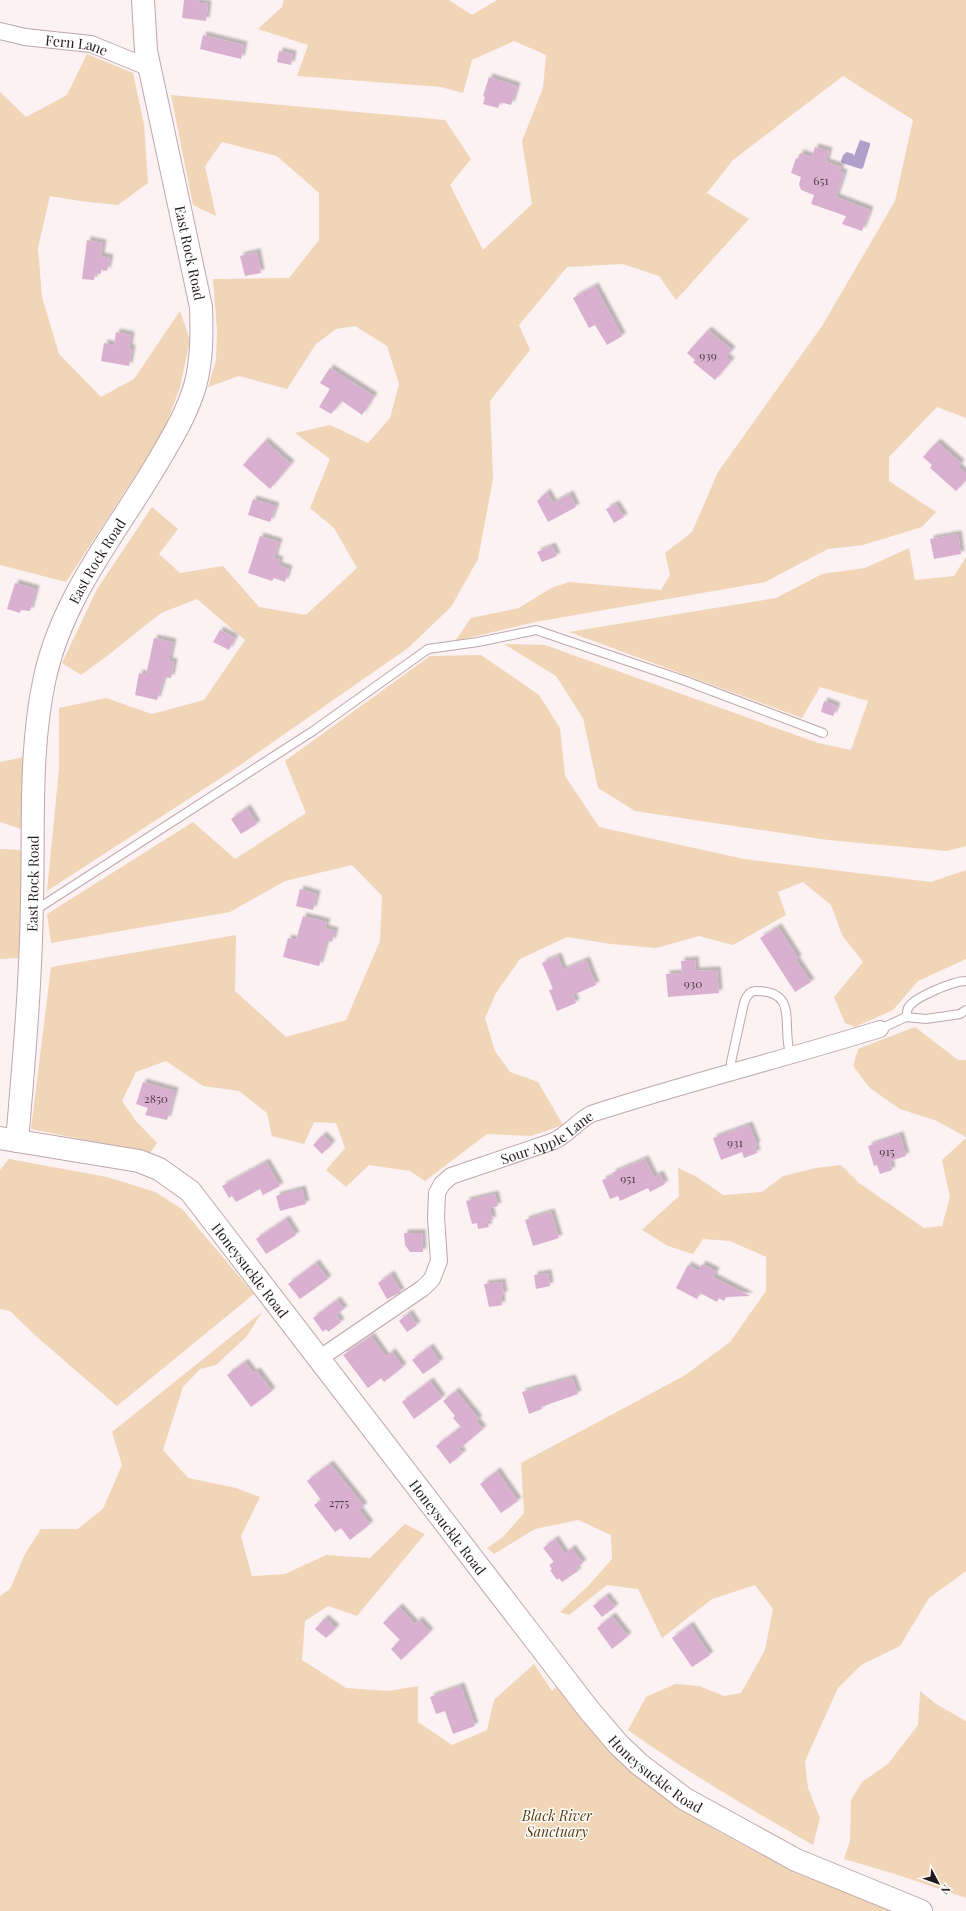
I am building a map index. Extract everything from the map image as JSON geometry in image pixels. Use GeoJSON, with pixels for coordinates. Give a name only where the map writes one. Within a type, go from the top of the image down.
{"type":"FeatureCollection","features":[{"type":"Feature","properties":{"kind":"street","name":"East Rock Road"},"geometry":{"type":"LineString","coordinates":[[8,1140],[23,1072],[32,913],[35,761],[41,699],[54,644],[66,612],[82,582],[123,519],[176,430],[188,405],[195,385],[201,357],[201,307],[146,51],[143,0]]}},
{"type":"Feature","properties":{"kind":"street","name":"Fern Lane"},"geometry":{"type":"LineString","coordinates":[[0,31],[25,37],[91,44],[150,68]]}},
{"type":"Feature","properties":{"kind":"street","name":"Sour Apple Lane"},"geometry":{"type":"LineString","coordinates":[[320,1358],[423,1288],[432,1280],[439,1262],[435,1200],[442,1184],[451,1176],[554,1141],[566,1134],[582,1119],[591,1114],[657,1093],[791,1056],[880,1029]]}},
{"type":"Feature","properties":{"kind":"street","name":"Honeysuckle Road"},"geometry":{"type":"LineString","coordinates":[[8,1140],[131,1159],[159,1169],[177,1180],[190,1191],[320,1358],[589,1710],[618,1744],[639,1764],[685,1799],[796,1860],[921,1911]]}},
{"type":"Feature","properties":{"kind":"lane"},"geometry":{"type":"LineString","coordinates":[[32,913],[313,731],[428,649],[478,642],[536,630],[683,680],[823,733]]}},
{"type":"Feature","properties":{"kind":"lane"},"geometry":{"type":"LineString","coordinates":[[906,1017],[909,1007],[915,1002],[946,987],[966,981]]}},
{"type":"Feature","properties":{"kind":"lane"},"geometry":{"type":"LineString","coordinates":[[731,1072],[731,1062],[744,1003],[747,996],[754,991],[764,991],[775,995],[786,1005],[786,1028],[791,1056]]}},
{"type":"Feature","properties":{"kind":"lane"},"geometry":{"type":"LineString","coordinates":[[880,1029],[906,1017],[926,1019],[960,1014],[966,1010]]}},
{"type":"Feature","properties":{"kind":"green space"},"geometry":{"type":"Polygon","coordinates":[[[284,0],[449,0],[472,15],[497,0],[966,0],[966,418],[937,407],[889,457],[889,481],[936,512],[922,527],[863,545],[828,549],[765,582],[535,622],[455,641],[471,618],[519,608],[551,588],[569,582],[661,590],[670,575],[665,553],[692,532],[718,472],[822,326],[895,201],[913,120],[843,76],[733,160],[707,193],[749,219],[676,300],[659,276],[623,264],[567,267],[519,325],[530,350],[490,401],[493,479],[478,559],[451,607],[408,648],[233,770],[47,891],[59,769],[59,708],[106,698],[152,714],[204,700],[245,640],[197,599],[161,613],[81,675],[62,663],[97,589],[152,507],[178,529],[159,554],[180,573],[223,566],[259,607],[306,615],[357,568],[334,528],[310,508],[330,459],[295,433],[330,425],[368,443],[390,418],[399,384],[387,346],[355,326],[336,329],[316,344],[287,389],[239,376],[208,387],[216,360],[217,330],[213,279],[289,278],[319,240],[319,193],[277,156],[222,142],[205,166],[216,216],[193,205],[171,95],[445,120],[471,159],[450,185],[483,250],[532,204],[522,141],[543,88],[546,55],[514,41],[472,60],[463,93],[441,87],[297,76],[308,45],[258,29],[282,7],[284,0]]]}},
{"type":"Feature","properties":{"kind":"green space"},"geometry":{"type":"Polygon","coordinates":[[[87,54],[133,73],[144,124],[148,183],[118,205],[50,196],[38,248],[42,297],[59,354],[101,397],[134,379],[180,311],[190,340],[180,387],[163,433],[66,582],[0,565],[0,92],[26,117],[67,95],[87,54]]]}},
{"type":"Feature","properties":{"kind":"green space"},"geometry":{"type":"Polygon","coordinates":[[[909,548],[915,580],[954,576],[966,557],[966,846],[947,851],[828,840],[635,811],[598,788],[583,718],[556,676],[504,644],[545,645],[818,743],[851,750],[868,701],[820,687],[802,718],[569,632],[776,598],[822,574],[865,568],[909,548]]]}},
{"type":"Feature","properties":{"kind":"green space"},"geometry":{"type":"Polygon","coordinates":[[[481,655],[539,695],[560,728],[565,776],[599,827],[744,859],[931,882],[966,870],[966,959],[918,981],[893,1010],[855,1027],[845,1023],[834,997],[863,962],[842,935],[831,905],[803,882],[778,892],[786,915],[733,945],[699,936],[656,948],[611,944],[567,937],[520,959],[496,993],[485,1018],[495,1051],[510,1072],[538,1082],[563,1125],[531,1136],[487,1134],[425,1181],[410,1171],[369,1165],[346,1187],[326,1170],[345,1148],[336,1123],[314,1122],[304,1144],[272,1136],[267,1113],[239,1091],[203,1086],[166,1061],[136,1072],[122,1101],[136,1121],[157,1143],[150,1153],[31,1129],[51,967],[236,935],[235,991],[286,1037],[346,1020],[380,941],[382,896],[352,865],[285,881],[230,912],[51,943],[47,914],[193,822],[235,859],[306,813],[285,761],[430,656],[481,655]]]}},
{"type":"Feature","properties":{"kind":"green space"},"geometry":{"type":"Polygon","coordinates":[[[24,757],[21,829],[0,822],[0,762],[24,757]]]}},
{"type":"Feature","properties":{"kind":"green space"},"geometry":{"type":"Polygon","coordinates":[[[0,849],[23,850],[19,958],[0,959],[0,849]]]}},
{"type":"Feature","properties":{"kind":"green space"},"geometry":{"type":"Polygon","coordinates":[[[915,1027],[958,1060],[966,1060],[966,1137],[937,1121],[900,1109],[870,1088],[853,1066],[858,1049],[915,1027]]]}},
{"type":"Feature","properties":{"kind":"green space"},"geometry":{"type":"Polygon","coordinates":[[[966,1138],[966,1571],[929,1598],[900,1646],[861,1665],[838,1688],[805,1761],[808,1788],[820,1818],[813,1845],[719,1790],[628,1730],[646,1697],[675,1684],[699,1686],[724,1696],[741,1693],[765,1650],[773,1609],[755,1585],[712,1599],[662,1638],[638,1589],[607,1585],[569,1615],[560,1612],[588,1586],[612,1559],[611,1535],[578,1520],[535,1529],[494,1554],[487,1548],[503,1537],[524,1513],[521,1463],[684,1376],[730,1342],[766,1291],[766,1257],[730,1241],[703,1239],[693,1254],[668,1246],[642,1230],[679,1196],[678,1168],[697,1177],[723,1195],[762,1192],[783,1176],[816,1168],[841,1165],[859,1183],[924,1228],[942,1226],[950,1197],[942,1160],[966,1138]]]}},
{"type":"Feature","properties":{"kind":"green space"},"geometry":{"type":"Polygon","coordinates":[[[9,1159],[107,1177],[155,1192],[182,1209],[254,1294],[117,1406],[37,1337],[10,1311],[0,1309],[0,1170],[9,1159]]]}},
{"type":"Feature","properties":{"kind":"green space","name":"Black River Sanctuary"},"geometry":{"type":"Polygon","coordinates":[[[262,1312],[247,1336],[216,1365],[200,1369],[183,1387],[163,1450],[188,1478],[236,1488],[260,1497],[241,1536],[252,1576],[285,1574],[326,1555],[370,1558],[405,1524],[425,1534],[357,1616],[328,1606],[305,1621],[302,1660],[346,1688],[388,1691],[418,1686],[418,1722],[452,1745],[487,1730],[494,1700],[534,1664],[552,1691],[557,1686],[587,1726],[609,1751],[633,1774],[674,1804],[733,1840],[795,1870],[890,1911],[0,1911],[0,1596],[10,1589],[25,1554],[41,1529],[78,1529],[103,1509],[122,1465],[112,1432],[262,1312]]]}},
{"type":"Feature","properties":{"kind":"green space"},"geometry":{"type":"Polygon","coordinates":[[[920,1691],[936,1704],[966,1721],[966,1898],[898,1875],[844,1859],[850,1841],[851,1800],[862,1782],[888,1764],[918,1725],[920,1691]]]}},
{"type":"Feature","properties":{"kind":"shaded area"},"geometry":{"type":"Polygon","coordinates":[[[860,140],[870,143],[863,168],[861,169],[842,163],[841,161],[843,155],[847,152],[853,154],[854,156],[860,140]]]}},
{"type":"Feature","properties":{"kind":"building"},"geometry":{"type":"Polygon","coordinates":[[[184,0],[200,0],[199,3],[208,4],[206,21],[182,18],[184,0]]]}},
{"type":"Feature","properties":{"kind":"building"},"geometry":{"type":"Polygon","coordinates":[[[203,35],[244,45],[241,59],[200,49],[203,35]]]}},
{"type":"Feature","properties":{"kind":"building"},"geometry":{"type":"Polygon","coordinates":[[[279,51],[293,54],[291,65],[277,62],[279,51]]]}},
{"type":"Feature","properties":{"kind":"building"},"geometry":{"type":"Polygon","coordinates":[[[489,77],[517,86],[511,105],[500,102],[498,108],[483,104],[485,97],[483,96],[489,77]]]}},
{"type":"Feature","properties":{"kind":"building"},"geometry":{"type":"Polygon","coordinates":[[[815,147],[829,151],[826,162],[841,167],[839,171],[844,173],[836,197],[870,210],[862,231],[842,224],[846,216],[811,204],[814,195],[801,190],[799,184],[801,177],[791,173],[796,158],[798,159],[800,153],[812,157],[815,147]]]}},
{"type":"Feature","properties":{"kind":"building"},"geometry":{"type":"Polygon","coordinates":[[[87,240],[103,243],[101,256],[110,258],[107,271],[101,269],[101,274],[95,273],[94,280],[82,279],[87,240]]]}},
{"type":"Feature","properties":{"kind":"building"},"geometry":{"type":"Polygon","coordinates":[[[257,252],[261,273],[245,276],[240,256],[257,252]]]}},
{"type":"Feature","properties":{"kind":"building"},"geometry":{"type":"Polygon","coordinates":[[[595,286],[622,336],[607,345],[595,325],[589,328],[573,298],[595,286]]]}},
{"type":"Feature","properties":{"kind":"building"},"geometry":{"type":"Polygon","coordinates":[[[708,330],[732,350],[726,357],[731,361],[715,380],[693,362],[695,360],[687,353],[708,330]]]}},
{"type":"Feature","properties":{"kind":"building"},"geometry":{"type":"Polygon","coordinates":[[[116,332],[131,335],[129,348],[132,348],[129,366],[101,361],[104,343],[114,345],[116,332]]]}},
{"type":"Feature","properties":{"kind":"building"},"geometry":{"type":"Polygon","coordinates":[[[330,368],[374,396],[362,415],[342,401],[331,414],[319,407],[330,389],[320,383],[330,368]]]}},
{"type":"Feature","properties":{"kind":"building"},"geometry":{"type":"Polygon","coordinates":[[[265,441],[291,464],[270,489],[243,465],[265,441]]]}},
{"type":"Feature","properties":{"kind":"building"},"geometry":{"type":"Polygon","coordinates":[[[937,442],[961,463],[958,467],[966,474],[966,480],[956,491],[930,468],[932,465],[923,457],[937,442]]]}},
{"type":"Feature","properties":{"kind":"building"},"geometry":{"type":"Polygon","coordinates":[[[547,492],[553,503],[570,494],[576,507],[548,522],[537,501],[547,492]]]}},
{"type":"Feature","properties":{"kind":"building"},"geometry":{"type":"Polygon","coordinates":[[[253,499],[276,506],[270,522],[248,515],[253,499]]]}},
{"type":"Feature","properties":{"kind":"building"},"geometry":{"type":"Polygon","coordinates":[[[616,504],[624,517],[614,523],[606,509],[616,504]]]}},
{"type":"Feature","properties":{"kind":"building"},"geometry":{"type":"Polygon","coordinates":[[[958,534],[961,554],[934,559],[930,539],[958,534]]]}},
{"type":"Feature","properties":{"kind":"building"},"geometry":{"type":"Polygon","coordinates":[[[260,536],[279,542],[274,558],[280,560],[278,565],[289,569],[285,582],[274,578],[272,581],[248,573],[260,536]]]}},
{"type":"Feature","properties":{"kind":"building"},"geometry":{"type":"Polygon","coordinates":[[[552,546],[557,556],[542,562],[537,552],[552,546]]]}},
{"type":"Feature","properties":{"kind":"building"},"geometry":{"type":"Polygon","coordinates":[[[15,583],[36,589],[30,611],[21,610],[20,613],[7,609],[15,583]]]}},
{"type":"Feature","properties":{"kind":"building"},"geometry":{"type":"Polygon","coordinates":[[[220,630],[235,638],[229,650],[213,642],[220,630]]]}},
{"type":"Feature","properties":{"kind":"building"},"geometry":{"type":"Polygon","coordinates":[[[154,638],[173,642],[169,661],[174,662],[171,678],[164,677],[157,700],[135,695],[139,673],[146,675],[154,638]]]}},
{"type":"Feature","properties":{"kind":"building"},"geometry":{"type":"Polygon","coordinates":[[[824,701],[837,706],[833,716],[821,712],[824,701]]]}},
{"type":"Feature","properties":{"kind":"building"},"geometry":{"type":"Polygon","coordinates":[[[247,808],[257,824],[241,834],[231,819],[247,808]]]}},
{"type":"Feature","properties":{"kind":"building"},"geometry":{"type":"Polygon","coordinates":[[[300,889],[317,894],[313,910],[296,906],[300,889]]]}},
{"type":"Feature","properties":{"kind":"building"},"geometry":{"type":"Polygon","coordinates":[[[303,916],[327,922],[325,928],[335,931],[332,942],[327,940],[319,966],[283,957],[288,938],[296,940],[303,916]]]}},
{"type":"Feature","properties":{"kind":"building"},"geometry":{"type":"Polygon","coordinates":[[[778,927],[798,958],[796,960],[811,982],[795,992],[760,938],[778,927]]]}},
{"type":"Feature","properties":{"kind":"building"},"geometry":{"type":"Polygon","coordinates":[[[558,956],[563,970],[586,960],[596,985],[573,995],[576,1003],[557,1011],[549,990],[553,989],[542,963],[558,956]]]}},
{"type":"Feature","properties":{"kind":"building"},"geometry":{"type":"Polygon","coordinates":[[[695,960],[696,971],[717,970],[719,993],[668,997],[666,974],[682,973],[681,961],[695,960]]]}},
{"type":"Feature","properties":{"kind":"building"},"geometry":{"type":"Polygon","coordinates":[[[143,1082],[175,1091],[167,1120],[145,1115],[148,1108],[136,1104],[143,1082]]]}},
{"type":"Feature","properties":{"kind":"building"},"geometry":{"type":"Polygon","coordinates":[[[749,1125],[757,1145],[755,1146],[757,1153],[744,1158],[742,1152],[721,1160],[713,1138],[749,1125]]]}},
{"type":"Feature","properties":{"kind":"building"},"geometry":{"type":"Polygon","coordinates":[[[323,1135],[332,1144],[322,1154],[313,1145],[323,1135]]]}},
{"type":"Feature","properties":{"kind":"building"},"geometry":{"type":"Polygon","coordinates":[[[900,1135],[906,1156],[890,1161],[892,1170],[880,1174],[877,1165],[874,1166],[868,1146],[900,1135]]]}},
{"type":"Feature","properties":{"kind":"building"},"geometry":{"type":"Polygon","coordinates":[[[645,1159],[654,1177],[660,1174],[665,1184],[650,1192],[648,1188],[620,1201],[618,1196],[610,1199],[602,1180],[613,1176],[612,1173],[645,1159]]]}},
{"type":"Feature","properties":{"kind":"building"},"geometry":{"type":"Polygon","coordinates":[[[266,1162],[280,1186],[263,1195],[260,1189],[236,1202],[232,1196],[229,1198],[222,1186],[266,1162]]]}},
{"type":"Feature","properties":{"kind":"building"},"geometry":{"type":"Polygon","coordinates":[[[302,1189],[306,1204],[280,1211],[276,1196],[302,1189]]]}},
{"type":"Feature","properties":{"kind":"building"},"geometry":{"type":"Polygon","coordinates":[[[495,1194],[498,1206],[490,1208],[493,1220],[487,1221],[489,1227],[478,1229],[477,1223],[472,1224],[466,1201],[495,1194]]]}},
{"type":"Feature","properties":{"kind":"building"},"geometry":{"type":"Polygon","coordinates":[[[551,1212],[559,1238],[533,1246],[525,1220],[551,1212]]]}},
{"type":"Feature","properties":{"kind":"building"},"geometry":{"type":"Polygon","coordinates":[[[286,1219],[296,1235],[266,1254],[256,1239],[286,1219]]]}},
{"type":"Feature","properties":{"kind":"building"},"geometry":{"type":"Polygon","coordinates":[[[404,1233],[422,1233],[423,1252],[410,1252],[405,1245],[404,1233]]]}},
{"type":"Feature","properties":{"kind":"building"},"geometry":{"type":"Polygon","coordinates":[[[316,1263],[328,1279],[300,1299],[288,1284],[316,1263]]]}},
{"type":"Feature","properties":{"kind":"building"},"geometry":{"type":"Polygon","coordinates":[[[702,1264],[716,1271],[713,1277],[750,1296],[726,1297],[724,1301],[719,1298],[717,1302],[700,1293],[697,1299],[676,1288],[688,1265],[699,1271],[702,1264]]]}},
{"type":"Feature","properties":{"kind":"building"},"geometry":{"type":"Polygon","coordinates":[[[548,1273],[550,1286],[536,1289],[534,1275],[548,1273]]]}},
{"type":"Feature","properties":{"kind":"building"},"geometry":{"type":"Polygon","coordinates":[[[391,1274],[401,1292],[387,1299],[378,1283],[391,1274]]]}},
{"type":"Feature","properties":{"kind":"building"},"geometry":{"type":"Polygon","coordinates":[[[502,1282],[504,1295],[501,1295],[502,1305],[489,1307],[484,1284],[502,1282]]]}},
{"type":"Feature","properties":{"kind":"building"},"geometry":{"type":"Polygon","coordinates":[[[337,1300],[344,1309],[336,1315],[341,1322],[328,1332],[326,1329],[323,1332],[313,1318],[337,1300]]]}},
{"type":"Feature","properties":{"kind":"building"},"geometry":{"type":"Polygon","coordinates":[[[409,1313],[417,1325],[407,1332],[399,1321],[409,1313]]]}},
{"type":"Feature","properties":{"kind":"building"},"geometry":{"type":"Polygon","coordinates":[[[371,1336],[386,1357],[392,1352],[403,1367],[384,1382],[381,1378],[368,1388],[343,1355],[371,1336]]]}},
{"type":"Feature","properties":{"kind":"building"},"geometry":{"type":"Polygon","coordinates":[[[430,1347],[440,1362],[423,1374],[412,1360],[430,1347]]]}},
{"type":"Feature","properties":{"kind":"building"},"geometry":{"type":"Polygon","coordinates":[[[245,1362],[253,1373],[257,1371],[272,1391],[251,1407],[227,1375],[245,1362]]]}},
{"type":"Feature","properties":{"kind":"building"},"geometry":{"type":"Polygon","coordinates":[[[572,1378],[578,1394],[541,1407],[542,1409],[529,1414],[522,1392],[572,1378]]]}},
{"type":"Feature","properties":{"kind":"building"},"geometry":{"type":"Polygon","coordinates":[[[430,1381],[442,1398],[414,1419],[402,1402],[430,1381]]]}},
{"type":"Feature","properties":{"kind":"building"},"geometry":{"type":"Polygon","coordinates":[[[456,1391],[479,1419],[476,1421],[483,1429],[459,1449],[463,1453],[450,1464],[436,1446],[461,1427],[453,1418],[455,1416],[443,1401],[456,1391]]]}},
{"type":"Feature","properties":{"kind":"building"},"geometry":{"type":"Polygon","coordinates":[[[330,1464],[364,1506],[359,1510],[370,1524],[350,1540],[341,1528],[335,1532],[314,1505],[321,1500],[307,1481],[330,1464]]]}},
{"type":"Feature","properties":{"kind":"building"},"geometry":{"type":"Polygon","coordinates":[[[497,1471],[518,1501],[501,1513],[480,1484],[497,1471]]]}},
{"type":"Feature","properties":{"kind":"building"},"geometry":{"type":"Polygon","coordinates":[[[555,1539],[565,1554],[572,1548],[583,1563],[576,1568],[578,1571],[562,1582],[559,1578],[557,1580],[550,1570],[552,1569],[549,1565],[554,1562],[543,1548],[555,1539]]]}},
{"type":"Feature","properties":{"kind":"building"},"geometry":{"type":"Polygon","coordinates":[[[606,1596],[615,1607],[602,1617],[593,1606],[606,1596]]]}},
{"type":"Feature","properties":{"kind":"building"},"geometry":{"type":"Polygon","coordinates":[[[399,1607],[415,1624],[419,1620],[430,1632],[401,1660],[391,1649],[400,1640],[383,1623],[399,1607]]]}},
{"type":"Feature","properties":{"kind":"building"},"geometry":{"type":"Polygon","coordinates":[[[612,1616],[628,1636],[612,1649],[597,1628],[612,1616]]]}},
{"type":"Feature","properties":{"kind":"building"},"geometry":{"type":"Polygon","coordinates":[[[325,1618],[336,1628],[326,1638],[315,1629],[325,1618]]]}},
{"type":"Feature","properties":{"kind":"building"},"geometry":{"type":"Polygon","coordinates":[[[690,1625],[710,1655],[692,1667],[672,1638],[690,1625]]]}},
{"type":"Feature","properties":{"kind":"building"},"geometry":{"type":"Polygon","coordinates":[[[461,1686],[475,1726],[453,1734],[445,1711],[436,1714],[430,1697],[461,1686]]]}}]}
